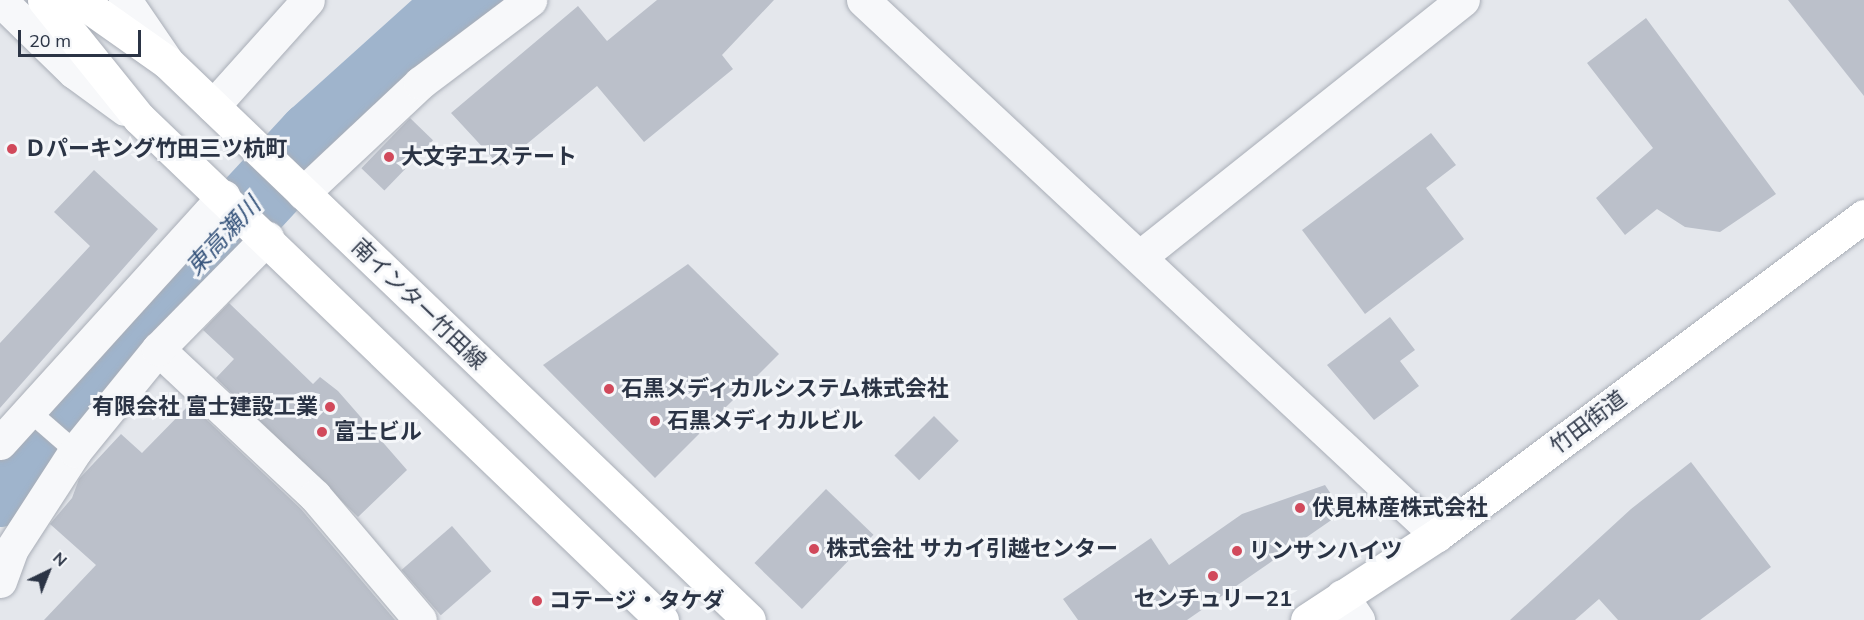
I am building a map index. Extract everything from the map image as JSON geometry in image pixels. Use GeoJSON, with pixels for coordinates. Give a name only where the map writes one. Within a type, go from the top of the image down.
{"type":"FeatureCollection","features":[{"type":"Feature","properties":{"kind":"main road"},"geometry":{"type":"LineString","coordinates":[[44,0],[139,118],[262,232],[662,620]]}},
{"type":"Feature","properties":{"kind":"main road","name":"南インター竹田線"},"geometry":{"type":"LineString","coordinates":[[79,0],[167,62],[749,620]]}},
{"type":"Feature","properties":{"kind":"main road","name":"竹田街道"},"geometry":{"type":"LineString","coordinates":[[1306,620],[1350,608],[1437,535],[1864,216]]}},
{"type":"Feature","properties":{"kind":"street"},"geometry":{"type":"LineString","coordinates":[[0,0],[74,72],[139,118]]}},
{"type":"Feature","properties":{"kind":"street"},"geometry":{"type":"LineString","coordinates":[[125,0],[167,62]]}},
{"type":"Feature","properties":{"kind":"street"},"geometry":{"type":"LineString","coordinates":[[213,106],[308,0]]}},
{"type":"Feature","properties":{"kind":"street"},"geometry":{"type":"LineString","coordinates":[[301,191],[420,83],[530,0]]}},
{"type":"Feature","properties":{"kind":"street"},"geometry":{"type":"LineString","coordinates":[[863,0],[1142,255],[1437,535]]}},
{"type":"Feature","properties":{"kind":"street"},"geometry":{"type":"LineString","coordinates":[[1142,255],[1463,0]]}},
{"type":"Feature","properties":{"kind":"street"},"geometry":{"type":"LineString","coordinates":[[0,443],[34,415],[227,199]]}},
{"type":"Feature","properties":{"kind":"street"},"geometry":{"type":"LineString","coordinates":[[0,581],[11,550],[69,445],[262,232]]}},
{"type":"Feature","properties":{"kind":"street"},"geometry":{"type":"LineString","coordinates":[[158,349],[315,496],[420,620]]}},
{"type":"Feature","properties":{"kind":"lane"},"geometry":{"type":"LineString","coordinates":[[34,415],[69,445]]}},
{"type":"Feature","properties":{"kind":"building"},"geometry":{"type":"Polygon","coordinates":[[[657,0],[774,0],[722,55],[733,69],[644,142],[597,86],[500,166],[451,113],[578,6],[607,41],[657,0]]]}},
{"type":"Feature","properties":{"kind":"building"},"geometry":{"type":"Polygon","coordinates":[[[1788,0],[1864,0],[1864,96],[1788,0]]]}},
{"type":"Feature","properties":{"kind":"building"},"geometry":{"type":"Polygon","coordinates":[[[1646,18],[1776,194],[1720,232],[1685,227],[1657,209],[1625,235],[1596,198],[1653,148],[1587,63],[1646,18]]]}},
{"type":"Feature","properties":{"kind":"building"},"geometry":{"type":"Polygon","coordinates":[[[410,118],[433,140],[384,191],[361,168],[410,118]]]}},
{"type":"Feature","properties":{"kind":"building"},"geometry":{"type":"Polygon","coordinates":[[[1431,133],[1456,165],[1426,188],[1464,239],[1365,314],[1302,230],[1431,133]]]}},
{"type":"Feature","properties":{"kind":"building"},"geometry":{"type":"Polygon","coordinates":[[[94,170],[158,229],[0,408],[0,343],[90,246],[54,212],[94,170]]]}},
{"type":"Feature","properties":{"kind":"building","name":"石黒メディカルビル"},"geometry":{"type":"Polygon","coordinates":[[[688,264],[779,354],[655,478],[543,365],[688,264]]]}},
{"type":"Feature","properties":{"kind":"building"},"geometry":{"type":"Polygon","coordinates":[[[229,303],[313,384],[320,377],[338,391],[407,470],[358,517],[216,378],[234,359],[203,330],[229,303]]]}},
{"type":"Feature","properties":{"kind":"building"},"geometry":{"type":"Polygon","coordinates":[[[1390,317],[1415,350],[1400,361],[1419,386],[1374,420],[1327,365],[1390,317]]]}},
{"type":"Feature","properties":{"kind":"building"},"geometry":{"type":"Polygon","coordinates":[[[190,404],[301,509],[395,620],[44,620],[96,565],[50,524],[72,498],[79,479],[121,434],[142,453],[190,404]]]}},
{"type":"Feature","properties":{"kind":"building"},"geometry":{"type":"Polygon","coordinates":[[[934,416],[959,441],[919,480],[894,456],[934,416]]]}},
{"type":"Feature","properties":{"kind":"building"},"geometry":{"type":"Polygon","coordinates":[[[1691,462],[1771,567],[1700,620],[1618,620],[1599,599],[1575,620],[1510,620],[1631,509],[1691,462]]]}},
{"type":"Feature","properties":{"kind":"building","name":"リンサンハイツ"},"geometry":{"type":"Polygon","coordinates":[[[1325,485],[1343,512],[1187,620],[1078,620],[1063,599],[1151,538],[1169,565],[1242,514],[1325,485]]]}},
{"type":"Feature","properties":{"kind":"building","name":"株式会社 サカイ引越センター"},"geometry":{"type":"Polygon","coordinates":[[[826,489],[873,535],[802,609],[754,563],[826,489]]]}},
{"type":"Feature","properties":{"kind":"building"},"geometry":{"type":"Polygon","coordinates":[[[452,526],[491,571],[441,615],[401,570],[452,526]]]}},
{"type":"Feature","properties":{"kind":"waterway","name":"東高瀬川"},"geometry":{"type":"LineString","coordinates":[[0,490],[75,396],[314,138],[467,0]]}},
{"type":"Feature","properties":{"kind":"place","name":"Ｄパーキング竹田三ツ杭町"},"geometry":{"type":"Point","coordinates":[12,149]}},
{"type":"Feature","properties":{"kind":"place","name":"大文字エステート"},"geometry":{"type":"Point","coordinates":[389,157]}},
{"type":"Feature","properties":{"kind":"place","name":"石黒メディカルシステム株式会社"},"geometry":{"type":"Point","coordinates":[609,389]}},
{"type":"Feature","properties":{"kind":"place","name":"有限会社 富士建設工業"},"geometry":{"type":"Point","coordinates":[330,407]}},
{"type":"Feature","properties":{"kind":"place","name":"石黒メディカルビル"},"geometry":{"type":"Point","coordinates":[655,421]}},
{"type":"Feature","properties":{"kind":"place","name":"富士ビル"},"geometry":{"type":"Point","coordinates":[322,432]}},
{"type":"Feature","properties":{"kind":"place","name":"伏見林産株式会社"},"geometry":{"type":"Point","coordinates":[1300,508]}},
{"type":"Feature","properties":{"kind":"place","name":"株式会社 サカイ引越センター"},"geometry":{"type":"Point","coordinates":[814,549]}},
{"type":"Feature","properties":{"kind":"place","name":"リンサンハイツ"},"geometry":{"type":"Point","coordinates":[1237,551]}},
{"type":"Feature","properties":{"kind":"place","name":"センチュリー21"},"geometry":{"type":"Point","coordinates":[1213,576]}},
{"type":"Feature","properties":{"kind":"place","name":"コテージ・タケダ"},"geometry":{"type":"Point","coordinates":[537,601]}}]}
